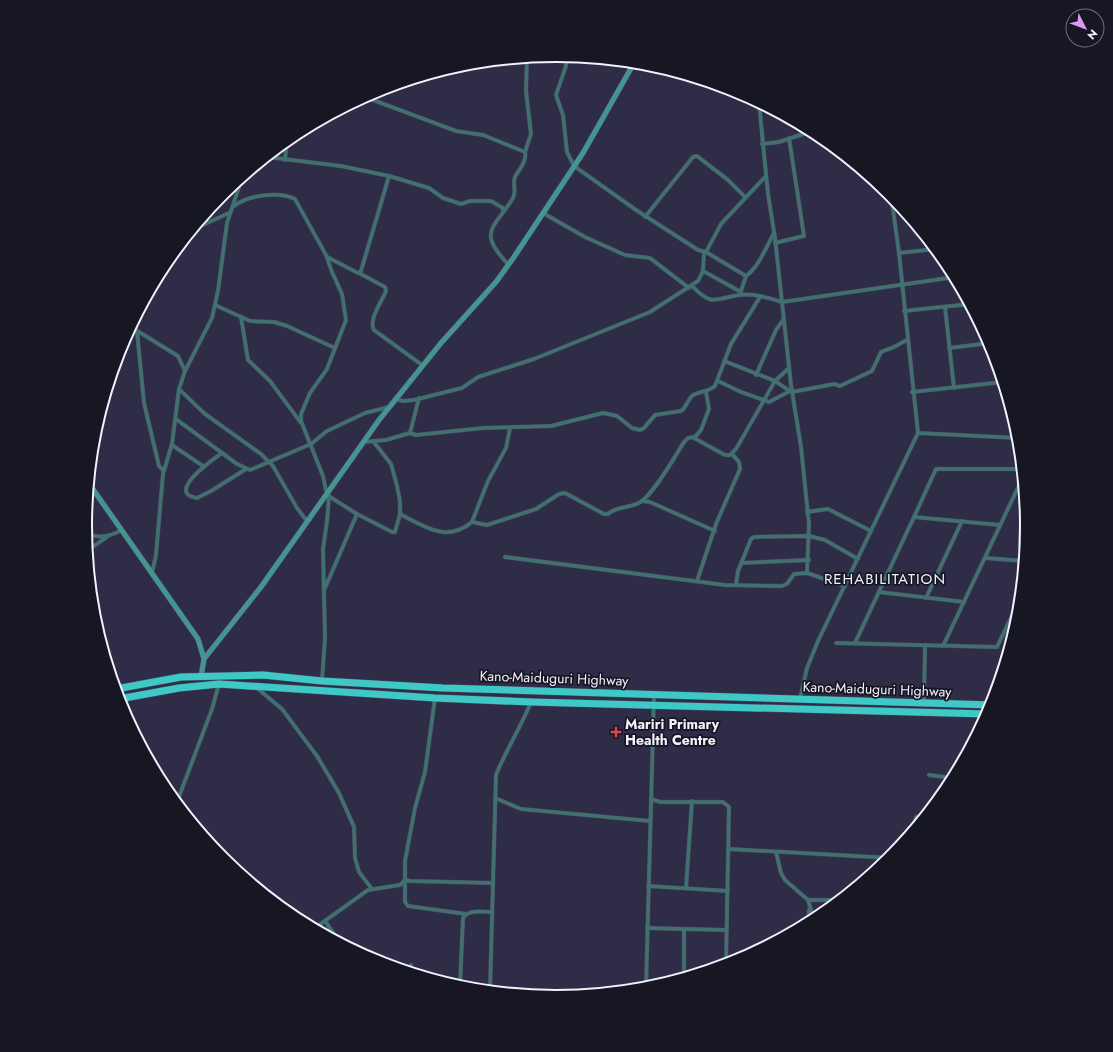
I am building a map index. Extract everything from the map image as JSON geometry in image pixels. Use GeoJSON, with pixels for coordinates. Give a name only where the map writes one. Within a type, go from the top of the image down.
{"type":"FeatureCollection","features":[{"type":"Feature","properties":{"kind":"highway","name":"Kano-Maiduguri Highway"},"geometry":{"type":"LineString","coordinates":[[122,688],[181,677],[263,675],[322,682],[442,688],[985,705]]}},
{"type":"Feature","properties":{"kind":"highway","name":"Kano-Maiduguri Highway"},"geometry":{"type":"LineString","coordinates":[[126,698],[179,688],[219,684],[254,685],[435,698],[531,702],[981,714]]}},
{"type":"Feature","properties":{"kind":"street"},"geometry":{"type":"LineString","coordinates":[[566,62],[566,66],[556,95],[562,115],[567,152],[574,166],[645,217],[746,276]]}},
{"type":"Feature","properties":{"kind":"street"},"geometry":{"type":"LineString","coordinates":[[508,264],[499,254],[490,238],[492,229],[514,196],[514,179],[524,164],[525,152],[531,134],[526,91],[527,63]]}},
{"type":"Feature","properties":{"kind":"street"},"geometry":{"type":"LineString","coordinates":[[204,659],[261,587],[307,521],[328,496],[395,399],[422,365],[496,282],[574,166],[631,68]]}},
{"type":"Feature","properties":{"kind":"street"},"geometry":{"type":"LineString","coordinates":[[373,100],[456,131],[483,135],[525,152]]}},
{"type":"Feature","properties":{"kind":"street"},"geometry":{"type":"LineString","coordinates":[[759,109],[762,144],[774,233],[791,391],[801,447],[809,536],[809,560],[807,573]]}},
{"type":"Feature","properties":{"kind":"street"},"geometry":{"type":"LineString","coordinates":[[762,144],[779,142],[804,134]]}},
{"type":"Feature","properties":{"kind":"street"},"geometry":{"type":"LineString","coordinates":[[775,242],[804,236],[790,138]]}},
{"type":"Feature","properties":{"kind":"street"},"geometry":{"type":"LineString","coordinates":[[285,160],[286,149]]}},
{"type":"Feature","properties":{"kind":"street"},"geometry":{"type":"LineString","coordinates":[[645,217],[693,157],[697,156],[745,197]]}},
{"type":"Feature","properties":{"kind":"street"},"geometry":{"type":"LineString","coordinates":[[274,158],[334,165],[389,176],[429,188],[444,198],[461,204],[470,201],[491,201],[503,208],[503,211]]}},
{"type":"Feature","properties":{"kind":"street"},"geometry":{"type":"LineString","coordinates":[[359,273],[361,271],[389,176]]}},
{"type":"Feature","properties":{"kind":"street"},"geometry":{"type":"LineString","coordinates":[[395,399],[403,400],[419,398],[462,388],[478,378],[566,347],[650,312],[698,281],[703,271],[705,253],[721,224],[766,176]]}},
{"type":"Feature","properties":{"kind":"street"},"geometry":{"type":"LineString","coordinates":[[152,574],[157,549],[164,471],[172,445],[179,389],[185,371],[212,318],[229,213],[234,206],[239,188]]}},
{"type":"Feature","properties":{"kind":"street"},"geometry":{"type":"LineString","coordinates":[[234,206],[240,202],[261,196],[287,195],[295,199],[327,257],[342,294],[346,320],[327,369],[302,407],[301,418],[323,476],[328,496],[327,521],[322,549],[326,638],[322,682]]}},
{"type":"Feature","properties":{"kind":"street"},"geometry":{"type":"LineString","coordinates":[[800,700],[810,662],[918,433],[912,392],[892,206]]}},
{"type":"Feature","properties":{"kind":"street"},"geometry":{"type":"LineString","coordinates":[[204,224],[229,213]]}},
{"type":"Feature","properties":{"kind":"street"},"geometry":{"type":"LineString","coordinates":[[543,213],[585,237],[625,255],[650,258],[704,298],[714,300],[740,293]]}},
{"type":"Feature","properties":{"kind":"street"},"geometry":{"type":"LineString","coordinates":[[740,293],[746,276],[751,272],[759,260],[774,233]]}},
{"type":"Feature","properties":{"kind":"street"},"geometry":{"type":"LineString","coordinates":[[898,253],[928,249]]}},
{"type":"Feature","properties":{"kind":"street"},"geometry":{"type":"LineString","coordinates":[[327,257],[380,283],[385,287],[386,291],[373,320],[372,326],[374,330],[422,365]]}},
{"type":"Feature","properties":{"kind":"street"},"geometry":{"type":"LineString","coordinates":[[703,271],[740,293],[782,302],[901,283],[948,278]]}},
{"type":"Feature","properties":{"kind":"street"},"geometry":{"type":"LineString","coordinates":[[364,442],[386,440],[410,433],[416,435],[483,428],[559,425],[603,413],[617,416],[632,428],[640,430],[644,428],[655,415],[681,411],[689,399],[695,394],[706,392],[715,386],[731,344],[760,297]]}},
{"type":"Feature","properties":{"kind":"street"},"geometry":{"type":"LineString","coordinates":[[215,305],[250,321],[274,322],[321,340],[335,348]]}},
{"type":"Feature","properties":{"kind":"street"},"geometry":{"type":"LineString","coordinates":[[904,311],[964,305]]}},
{"type":"Feature","properties":{"kind":"street"},"geometry":{"type":"LineString","coordinates":[[945,307],[954,388]]}},
{"type":"Feature","properties":{"kind":"street"},"geometry":{"type":"LineString","coordinates":[[241,317],[248,360],[270,381],[303,425]]}},
{"type":"Feature","properties":{"kind":"street"},"geometry":{"type":"LineString","coordinates":[[756,374],[773,337],[783,320]]}},
{"type":"Feature","properties":{"kind":"street"},"geometry":{"type":"LineString","coordinates":[[137,331],[178,356],[185,371]]}},
{"type":"Feature","properties":{"kind":"street"},"geometry":{"type":"LineString","coordinates":[[137,331],[144,403],[159,466],[164,471]]}},
{"type":"Feature","properties":{"kind":"street"},"geometry":{"type":"LineString","coordinates":[[718,381],[764,401],[774,401],[791,391],[834,384],[840,386],[867,374],[872,371],[881,352],[907,340]]}},
{"type":"Feature","properties":{"kind":"street"},"geometry":{"type":"LineString","coordinates":[[949,348],[983,344]]}},
{"type":"Feature","properties":{"kind":"street"},"geometry":{"type":"LineString","coordinates":[[724,361],[775,381],[791,391]]}},
{"type":"Feature","properties":{"kind":"street"},"geometry":{"type":"LineString","coordinates":[[732,454],[775,381],[789,368]]}},
{"type":"Feature","properties":{"kind":"street"},"geometry":{"type":"LineString","coordinates":[[912,392],[998,383]]}},
{"type":"Feature","properties":{"kind":"street"},"geometry":{"type":"LineString","coordinates":[[179,389],[205,414],[261,454],[270,463],[307,521]]}},
{"type":"Feature","properties":{"kind":"street"},"geometry":{"type":"LineString","coordinates":[[472,522],[487,525],[522,512],[531,511],[559,494],[565,493],[608,514],[616,508],[631,506],[642,501],[650,492],[684,442],[688,438],[694,437],[701,430],[709,409],[706,392]]}},
{"type":"Feature","properties":{"kind":"street"},"geometry":{"type":"LineString","coordinates":[[410,433],[419,398]]}},
{"type":"Feature","properties":{"kind":"street"},"geometry":{"type":"LineString","coordinates":[[176,419],[222,453],[246,469],[250,470],[270,463],[290,452],[311,444],[332,428],[365,413],[389,407]]}},
{"type":"Feature","properties":{"kind":"street"},"geometry":{"type":"LineString","coordinates":[[400,514],[445,533],[462,530],[472,522],[488,481],[506,448],[510,428]]}},
{"type":"Feature","properties":{"kind":"street"},"geometry":{"type":"LineString","coordinates":[[918,433],[1012,438]]}},
{"type":"Feature","properties":{"kind":"street"},"geometry":{"type":"LineString","coordinates":[[694,437],[725,455],[732,454]]}},
{"type":"Feature","properties":{"kind":"street"},"geometry":{"type":"LineString","coordinates":[[328,496],[357,514],[392,532],[395,532],[400,514],[400,501],[391,464],[372,441]]}},
{"type":"Feature","properties":{"kind":"street"},"geometry":{"type":"LineString","coordinates":[[172,445],[203,466]]}},
{"type":"Feature","properties":{"kind":"street"},"geometry":{"type":"LineString","coordinates":[[222,453],[195,473],[187,488],[188,493],[194,498],[211,491],[246,469]]}},
{"type":"Feature","properties":{"kind":"street"},"geometry":{"type":"LineString","coordinates":[[696,581],[740,469],[739,462],[732,454]]}},
{"type":"Feature","properties":{"kind":"street"},"geometry":{"type":"LineString","coordinates":[[855,643],[936,469],[1017,469]]}},
{"type":"Feature","properties":{"kind":"street"},"geometry":{"type":"LineString","coordinates":[[943,646],[1019,485]]}},
{"type":"Feature","properties":{"kind":"street"},"geometry":{"type":"LineString","coordinates":[[94,490],[120,531],[198,639],[204,659],[201,677]]}},
{"type":"Feature","properties":{"kind":"street"},"geometry":{"type":"LineString","coordinates":[[642,501],[650,502],[715,531]]}},
{"type":"Feature","properties":{"kind":"street"},"geometry":{"type":"LineString","coordinates":[[807,512],[828,509],[871,531]]}},
{"type":"Feature","properties":{"kind":"street"},"geometry":{"type":"LineString","coordinates":[[324,590],[357,514]]}},
{"type":"Feature","properties":{"kind":"street"},"geometry":{"type":"LineString","coordinates":[[914,517],[1000,525]]}},
{"type":"Feature","properties":{"kind":"street"},"geometry":{"type":"LineString","coordinates":[[926,598],[962,521]]}},
{"type":"Feature","properties":{"kind":"street"},"geometry":{"type":"LineString","coordinates":[[93,547],[120,531]]}},
{"type":"Feature","properties":{"kind":"street"},"geometry":{"type":"LineString","coordinates":[[92,536],[108,537]]}},
{"type":"Feature","properties":{"kind":"street"},"geometry":{"type":"LineString","coordinates":[[736,584],[740,563],[751,539],[754,537],[809,536],[825,540],[858,559]]}},
{"type":"Feature","properties":{"kind":"street"},"geometry":{"type":"LineString","coordinates":[[505,557],[696,581],[736,584],[782,586],[787,584],[794,574],[807,573],[845,586]]}},
{"type":"Feature","properties":{"kind":"street"},"geometry":{"type":"LineString","coordinates":[[985,558],[1020,561]]}},
{"type":"Feature","properties":{"kind":"street"},"geometry":{"type":"LineString","coordinates":[[740,563],[809,560]]}},
{"type":"Feature","properties":{"kind":"street"},"geometry":{"type":"LineString","coordinates":[[879,592],[964,602]]}},
{"type":"Feature","properties":{"kind":"street"},"geometry":{"type":"LineString","coordinates":[[836,643],[997,647],[1012,615]]}},
{"type":"Feature","properties":{"kind":"street"},"geometry":{"type":"LineString","coordinates":[[924,704],[925,645]]}},
{"type":"Feature","properties":{"kind":"street"},"geometry":{"type":"LineString","coordinates":[[179,796],[212,709],[219,684]]}},
{"type":"Feature","properties":{"kind":"street"},"geometry":{"type":"LineString","coordinates":[[254,685],[282,709],[317,756],[339,793],[354,827],[355,858],[359,872],[372,889]]}},
{"type":"Feature","properties":{"kind":"street"},"geometry":{"type":"LineString","coordinates":[[646,981],[654,694]]}},
{"type":"Feature","properties":{"kind":"street"},"geometry":{"type":"LineString","coordinates":[[435,698],[425,772],[415,808],[405,861],[405,902],[408,906],[466,914],[472,912],[492,912]]}},
{"type":"Feature","properties":{"kind":"street"},"geometry":{"type":"LineString","coordinates":[[490,985],[496,775],[503,758],[518,733],[531,702]]}},
{"type":"Feature","properties":{"kind":"street"},"geometry":{"type":"LineString","coordinates":[[929,775],[946,777]]}},
{"type":"Feature","properties":{"kind":"street"},"geometry":{"type":"LineString","coordinates":[[495,798],[521,809],[650,821]]}},
{"type":"Feature","properties":{"kind":"street"},"geometry":{"type":"LineString","coordinates":[[651,799],[660,802],[723,802],[729,807],[726,958]]}},
{"type":"Feature","properties":{"kind":"street"},"geometry":{"type":"LineString","coordinates":[[686,888],[692,801]]}},
{"type":"Feature","properties":{"kind":"street"},"geometry":{"type":"LineString","coordinates":[[729,849],[881,857]]}},
{"type":"Feature","properties":{"kind":"street"},"geometry":{"type":"LineString","coordinates":[[776,852],[781,872],[785,880],[808,900],[812,913]]}},
{"type":"Feature","properties":{"kind":"street"},"geometry":{"type":"LineString","coordinates":[[319,925],[372,889],[400,885],[405,880]]}},
{"type":"Feature","properties":{"kind":"street"},"geometry":{"type":"LineString","coordinates":[[405,880],[417,882],[493,883]]}},
{"type":"Feature","properties":{"kind":"street"},"geometry":{"type":"LineString","coordinates":[[648,886],[728,891]]}},
{"type":"Feature","properties":{"kind":"street"},"geometry":{"type":"LineString","coordinates":[[808,900],[831,900]]}},
{"type":"Feature","properties":{"kind":"street"},"geometry":{"type":"LineString","coordinates":[[809,905],[809,915]]}},
{"type":"Feature","properties":{"kind":"street"},"geometry":{"type":"LineString","coordinates":[[460,980],[463,918],[466,914]]}},
{"type":"Feature","properties":{"kind":"street"},"geometry":{"type":"LineString","coordinates":[[325,921],[333,933]]}},
{"type":"Feature","properties":{"kind":"street"},"geometry":{"type":"LineString","coordinates":[[647,928],[727,930]]}},
{"type":"Feature","properties":{"kind":"street"},"geometry":{"type":"LineString","coordinates":[[684,929],[684,972]]}},
{"type":"Feature","properties":{"kind":"place","name":"Mariri Primary Health Centre"},"geometry":{"type":"Point","coordinates":[616,732]}},
{"type":"Feature","properties":{"kind":"district","name":"REHABILITATION"},"geometry":{"type":"Point","coordinates":[885,579]}}]}
